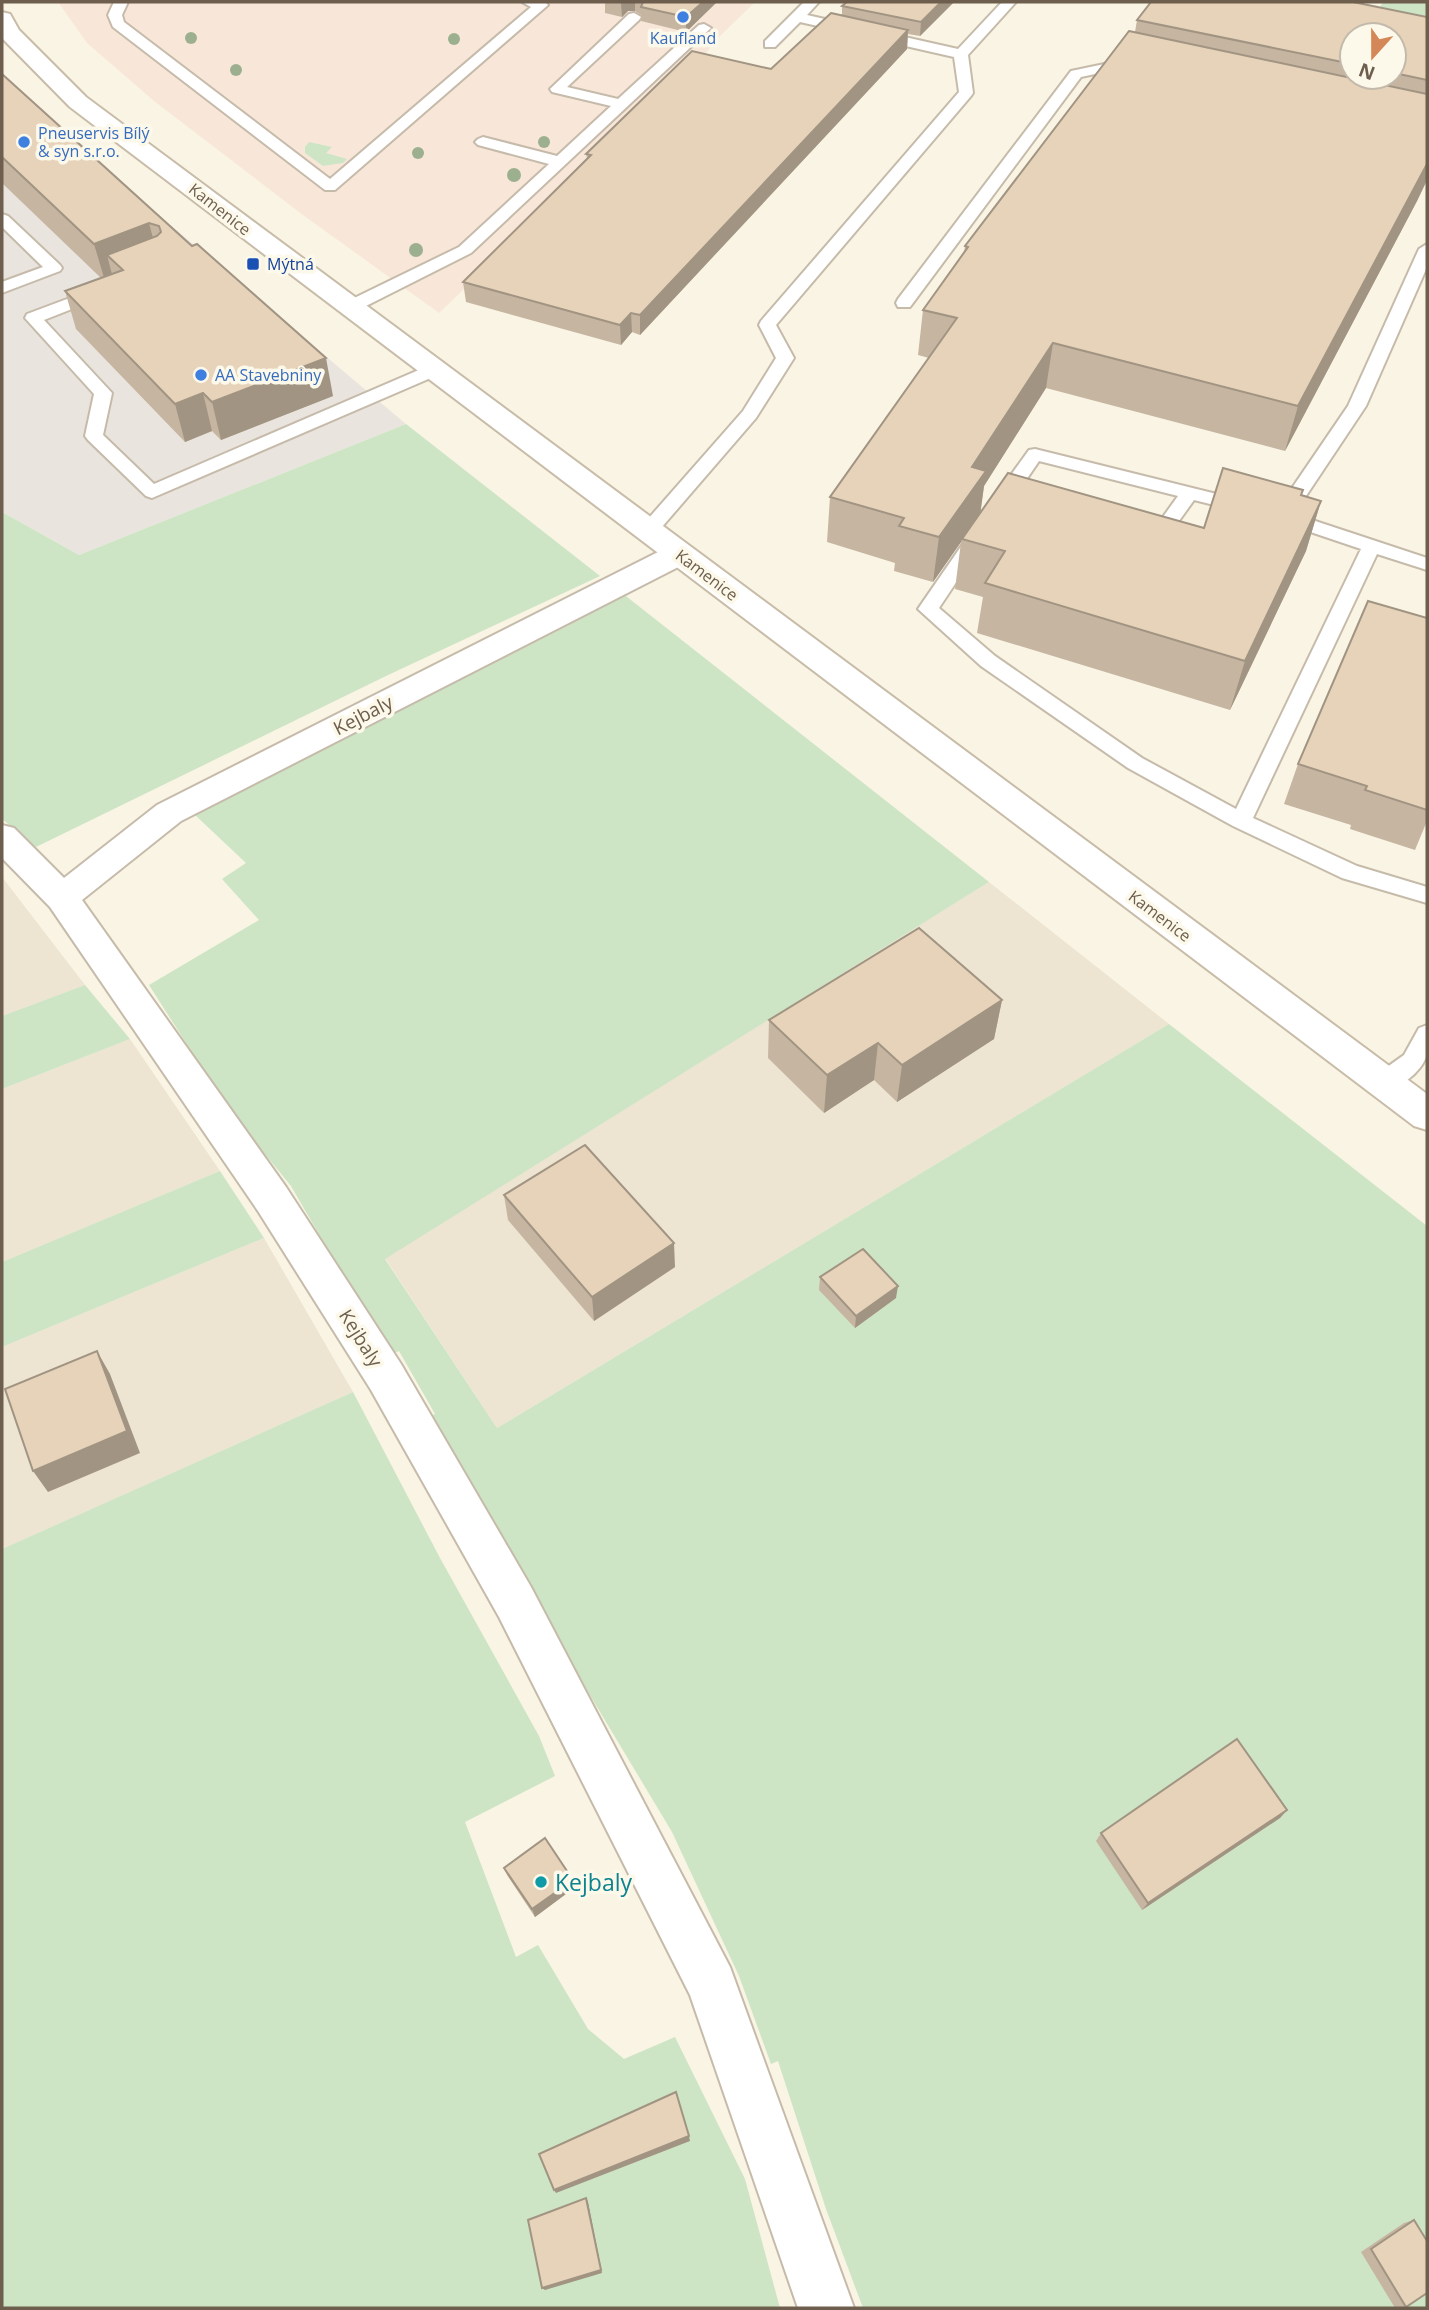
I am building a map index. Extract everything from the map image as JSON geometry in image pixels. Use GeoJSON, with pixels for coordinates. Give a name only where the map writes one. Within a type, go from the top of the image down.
{"type":"FeatureCollection","features":[{"type":"Feature","properties":{"kind":"street","name":"Kamenice"},"geometry":{"type":"LineString","coordinates":[[2,19],[9,33],[78,102],[1427,1115]]}},
{"type":"Feature","properties":{"kind":"street","name":"Kejbaly"},"geometry":{"type":"LineString","coordinates":[[62,898],[169,813],[664,542]]}},
{"type":"Feature","properties":{"kind":"street","name":"Kejbaly"},"geometry":{"type":"LineString","coordinates":[[2,837],[62,898],[272,1199],[386,1377],[515,1602],[712,1985],[827,2308]]}},
{"type":"Feature","properties":{"kind":"lane"},"geometry":{"type":"LineString","coordinates":[[121,2],[115,15],[118,23],[330,187],[541,5],[529,2]]}},
{"type":"Feature","properties":{"kind":"lane"},"geometry":{"type":"LineString","coordinates":[[770,44],[812,2]]}},
{"type":"Feature","properties":{"kind":"lane"},"geometry":{"type":"LineString","coordinates":[[664,542],[785,358],[767,325],[965,93],[961,54],[1009,2]]}},
{"type":"Feature","properties":{"kind":"lane"},"geometry":{"type":"LineString","coordinates":[[623,105],[557,89],[634,17]]}},
{"type":"Feature","properties":{"kind":"lane"},"geometry":{"type":"LineString","coordinates":[[797,17],[961,54]]}},
{"type":"Feature","properties":{"kind":"lane"},"geometry":{"type":"LineString","coordinates":[[350,307],[465,250],[704,28]]}},
{"type":"Feature","properties":{"kind":"lane"},"geometry":{"type":"LineString","coordinates":[[904,303],[1076,74],[1114,66],[1153,74]]}},
{"type":"Feature","properties":{"kind":"lane"},"geometry":{"type":"LineString","coordinates":[[483,142],[561,162]]}},
{"type":"Feature","properties":{"kind":"lane"},"geometry":{"type":"LineString","coordinates":[[2,219],[54,268],[2,288]]}},
{"type":"Feature","properties":{"kind":"lane"},"geometry":{"type":"LineString","coordinates":[[1282,516],[1357,406],[1427,249]]}},
{"type":"Feature","properties":{"kind":"lane"},"geometry":{"type":"LineString","coordinates":[[122,283],[33,318],[103,393],[94,436],[152,492],[434,370]]}},
{"type":"Feature","properties":{"kind":"lane"},"geometry":{"type":"LineString","coordinates":[[1427,564],[1282,516],[1035,454],[928,609],[988,661],[1135,763],[1241,821],[1350,872],[1427,895]]}},
{"type":"Feature","properties":{"kind":"lane"},"geometry":{"type":"LineString","coordinates":[[1159,535],[1189,492]]}},
{"type":"Feature","properties":{"kind":"lane"},"geometry":{"type":"LineString","coordinates":[[1241,821],[1310,678],[1331,626],[1372,546]]}},
{"type":"Feature","properties":{"kind":"lane"},"geometry":{"type":"LineString","coordinates":[[1384,1082],[1412,1062],[1427,1034]]}},
{"type":"Feature","properties":{"kind":"shaded area"},"geometry":{"type":"Polygon","coordinates":[[[58,2],[755,2],[718,38],[692,70],[439,313],[303,215],[154,101],[87,43],[58,2]]]}},
{"type":"Feature","properties":{"kind":"shaded area"},"geometry":{"type":"Polygon","coordinates":[[[2,83],[406,424],[79,555],[2,512],[2,83]]]}},
{"type":"Feature","properties":{"kind":"shaded area"},"geometry":{"type":"Polygon","coordinates":[[[2,877],[85,985],[2,1016],[2,877]]]}},
{"type":"Feature","properties":{"kind":"shaded area"},"geometry":{"type":"Polygon","coordinates":[[[989,882],[1169,1024],[497,1428],[385,1258],[989,882]]]}},
{"type":"Feature","properties":{"kind":"shaded area"},"geometry":{"type":"Polygon","coordinates":[[[130,1039],[220,1171],[2,1262],[2,1089],[130,1039]]]}},
{"type":"Feature","properties":{"kind":"shaded area"},"geometry":{"type":"Polygon","coordinates":[[[264,1238],[353,1392],[2,1549],[2,1347],[264,1238]]]}},
{"type":"Feature","properties":{"kind":"green space"},"geometry":{"type":"Polygon","coordinates":[[[1383,2],[1427,2],[1427,27],[1408,25],[1408,21],[1372,21],[1383,2]]]}},
{"type":"Feature","properties":{"kind":"green space"},"geometry":{"type":"Polygon","coordinates":[[[309,142],[332,147],[326,153],[347,159],[343,163],[323,166],[305,153],[309,142]]]}},
{"type":"Feature","properties":{"kind":"green space"},"geometry":{"type":"Polygon","coordinates":[[[406,424],[600,576],[386,676],[36,847],[2,819],[2,512],[79,555],[406,424]]]}},
{"type":"Feature","properties":{"kind":"green space"},"geometry":{"type":"Polygon","coordinates":[[[622,593],[989,882],[385,1259],[497,1428],[1169,1024],[1427,1226],[1427,2308],[863,2308],[826,2209],[778,2061],[771,2064],[739,1976],[672,1832],[425,1420],[435,1414],[399,1351],[389,1356],[291,1186],[214,1092],[149,985],[259,920],[222,879],[246,863],[194,814],[622,593]]]}},
{"type":"Feature","properties":{"kind":"green space"},"geometry":{"type":"Polygon","coordinates":[[[85,985],[130,1039],[2,1089],[2,1016],[85,985]]]}},
{"type":"Feature","properties":{"kind":"green space"},"geometry":{"type":"Polygon","coordinates":[[[220,1171],[264,1238],[2,1347],[2,1262],[220,1171]]]}},
{"type":"Feature","properties":{"kind":"green space"},"geometry":{"type":"Polygon","coordinates":[[[353,1392],[440,1558],[539,1736],[555,1776],[465,1822],[516,1957],[538,1945],[588,2029],[624,2059],[675,2037],[745,2179],[780,2308],[2,2308],[2,1549],[353,1392]]]}},
{"type":"Feature","properties":{"kind":"building"},"geometry":{"type":"Polygon","coordinates":[[[643,2],[703,2],[686,17],[641,7],[643,2]]]}},
{"type":"Feature","properties":{"kind":"building"},"geometry":{"type":"Polygon","coordinates":[[[847,2],[941,2],[921,22],[842,6],[847,2]]]}},
{"type":"Feature","properties":{"kind":"building"},"geometry":{"type":"Polygon","coordinates":[[[1151,2],[1353,2],[1427,17],[1427,80],[1408,76],[1408,21],[1338,21],[1338,61],[1137,20],[1151,2]]]}},
{"type":"Feature","properties":{"kind":"building"},"geometry":{"type":"Polygon","coordinates":[[[831,13],[908,30],[640,315],[631,313],[620,325],[463,282],[591,155],[586,154],[692,51],[771,69],[831,13]]]}},
{"type":"Feature","properties":{"kind":"building"},"geometry":{"type":"Polygon","coordinates":[[[1129,31],[1338,75],[1338,91],[1408,90],[1427,94],[1427,164],[1298,406],[1053,343],[972,467],[986,471],[939,537],[899,526],[904,518],[830,497],[957,318],[923,310],[968,247],[965,246],[1129,31]]]}},
{"type":"Feature","properties":{"kind":"building"},"geometry":{"type":"Polygon","coordinates":[[[2,74],[192,246],[197,244],[326,358],[212,402],[203,393],[175,404],[65,291],[123,270],[107,255],[157,236],[161,232],[159,226],[149,223],[94,244],[2,157],[2,74]]]}},
{"type":"Feature","properties":{"kind":"building"},"geometry":{"type":"Polygon","coordinates":[[[1223,468],[1303,490],[1301,495],[1321,501],[1245,661],[985,583],[1005,551],[962,539],[1008,473],[1204,528],[1223,468]]]}},
{"type":"Feature","properties":{"kind":"building"},"geometry":{"type":"Polygon","coordinates":[[[1368,601],[1427,618],[1427,810],[1365,790],[1367,786],[1298,764],[1368,601]]]}},
{"type":"Feature","properties":{"kind":"building"},"geometry":{"type":"Polygon","coordinates":[[[919,928],[1002,1000],[902,1065],[878,1043],[827,1075],[769,1020],[919,928]]]}},
{"type":"Feature","properties":{"kind":"building"},"geometry":{"type":"Polygon","coordinates":[[[585,1145],[674,1243],[592,1297],[504,1195],[585,1145]]]}},
{"type":"Feature","properties":{"kind":"building"},"geometry":{"type":"Polygon","coordinates":[[[863,1249],[898,1286],[856,1316],[820,1277],[863,1249]]]}},
{"type":"Feature","properties":{"kind":"building"},"geometry":{"type":"Polygon","coordinates":[[[97,1351],[127,1431],[33,1471],[5,1389],[97,1351]]]}},
{"type":"Feature","properties":{"kind":"building"},"geometry":{"type":"Polygon","coordinates":[[[1237,1739],[1287,1810],[1148,1903],[1101,1833],[1237,1739]]]}},
{"type":"Feature","properties":{"kind":"building","name":"Kejbaly"},"geometry":{"type":"Polygon","coordinates":[[[545,1838],[573,1880],[532,1909],[504,1868],[545,1838]]]}},
{"type":"Feature","properties":{"kind":"building"},"geometry":{"type":"Polygon","coordinates":[[[676,2092],[689,2136],[554,2190],[539,2154],[676,2092]]]}},
{"type":"Feature","properties":{"kind":"building"},"geometry":{"type":"Polygon","coordinates":[[[586,2198],[601,2270],[542,2288],[528,2220],[586,2198]]]}},
{"type":"Feature","properties":{"kind":"building"},"geometry":{"type":"Polygon","coordinates":[[[1414,2220],[1427,2241],[1427,2293],[1406,2307],[1371,2249],[1414,2220]]]}},
{"type":"Feature","properties":{"kind":"place","name":"Kaufland"},"geometry":{"type":"Point","coordinates":[683,17]}},
{"type":"Feature","properties":{"kind":"place","name":"Pneuservis Bílý & syn s.r.o."},"geometry":{"type":"Point","coordinates":[24,142]}},
{"type":"Feature","properties":{"kind":"place","name":"Mýtná"},"geometry":{"type":"Point","coordinates":[253,264]}},
{"type":"Feature","properties":{"kind":"place","name":"AA Stavebniny"},"geometry":{"type":"Point","coordinates":[201,375]}},
{"type":"Feature","properties":{"kind":"place","name":"Kejbaly"},"geometry":{"type":"Point","coordinates":[541,1882]}}]}
